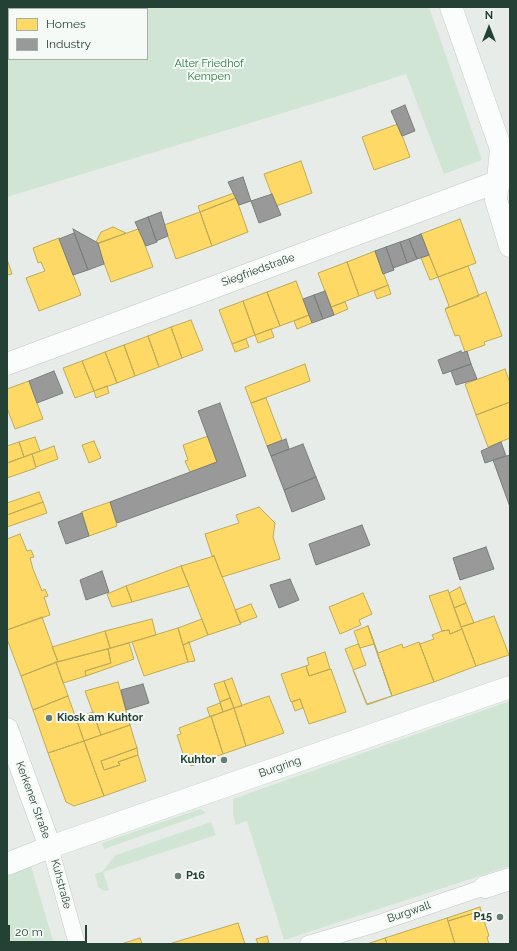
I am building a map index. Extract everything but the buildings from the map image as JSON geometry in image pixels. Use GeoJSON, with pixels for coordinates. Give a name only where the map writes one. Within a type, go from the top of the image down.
{"type":"FeatureCollection","features":[{"type":"Feature","properties":{"kind":"street"},"geometry":{"type":"LineString","coordinates":[[451,7],[501,149],[504,179],[496,200],[510,246]]}},
{"type":"Feature","properties":{"kind":"street","name":"Siegfriedstraße"},"geometry":{"type":"LineString","coordinates":[[7,364],[504,179]]}},
{"type":"Feature","properties":{"kind":"street","name":"Burgring"},"geometry":{"type":"LineString","coordinates":[[7,864],[50,847],[510,687]]}},
{"type":"Feature","properties":{"kind":"street","name":"Kerkener Straße"},"geometry":{"type":"LineString","coordinates":[[7,729],[50,847]]}},
{"type":"Feature","properties":{"kind":"street","name":"Kuhstraße"},"geometry":{"type":"LineString","coordinates":[[50,847],[77,944]]}},
{"type":"Feature","properties":{"kind":"street","name":"Burgwall"},"geometry":{"type":"LineString","coordinates":[[308,944],[376,924],[510,879]]}},
{"type":"Feature","properties":{"kind":"green space","name":"Alter Friedhof Kempen"},"geometry":{"type":"Polygon","coordinates":[[[7,7],[429,7],[482,160],[444,174],[406,74],[7,197],[7,7]]]}},
{"type":"Feature","properties":{"kind":"green space"},"geometry":{"type":"Polygon","coordinates":[[[510,701],[510,866],[284,940],[247,821],[236,825],[233,815],[233,799],[510,701]]]}},
{"type":"Feature","properties":{"kind":"green space"},"geometry":{"type":"Polygon","coordinates":[[[200,809],[206,813],[104,849],[102,843],[200,809]]]}},
{"type":"Feature","properties":{"kind":"green space"},"geometry":{"type":"Polygon","coordinates":[[[211,822],[216,835],[103,872],[109,890],[104,891],[98,887],[95,874],[102,872],[116,855],[211,822]]]}},
{"type":"Feature","properties":{"kind":"green space"},"geometry":{"type":"Polygon","coordinates":[[[31,866],[54,944],[7,944],[7,876],[31,866]]]}},
{"type":"Feature","properties":{"kind":"place","name":"Kiosk am Kuhtor"},"geometry":{"type":"Point","coordinates":[49,718]}},
{"type":"Feature","properties":{"kind":"place","name":"Kuhtor"},"geometry":{"type":"Point","coordinates":[224,760]}},
{"type":"Feature","properties":{"kind":"place","name":"P16"},"geometry":{"type":"Point","coordinates":[178,876]}},
{"type":"Feature","properties":{"kind":"place","name":"P15"},"geometry":{"type":"Point","coordinates":[500,917]}}]}
